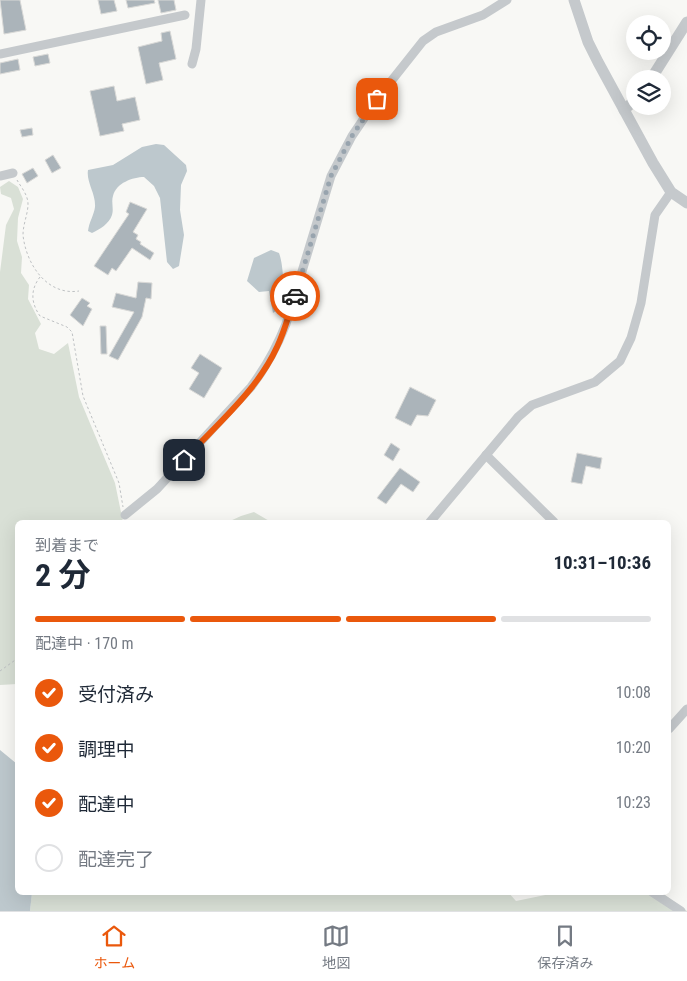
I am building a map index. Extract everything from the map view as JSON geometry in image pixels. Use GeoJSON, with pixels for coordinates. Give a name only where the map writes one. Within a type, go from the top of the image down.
{"type":"FeatureCollection","features":[{"type":"Feature","properties":{"kind":"street"},"geometry":{"type":"LineString","coordinates":[[192,64],[196,50],[201,0]]}},
{"type":"Feature","properties":{"kind":"street"},"geometry":{"type":"LineString","coordinates":[[125,515],[157,489],[251,387],[264,370],[277,348],[286,324],[331,176],[352,136],[377,99],[423,41],[436,32],[483,15],[507,0]]}},
{"type":"Feature","properties":{"kind":"street"},"geometry":{"type":"LineString","coordinates":[[574,0],[588,42],[624,110],[671,192],[687,203]]}},
{"type":"Feature","properties":{"kind":"street"},"geometry":{"type":"LineString","coordinates":[[0,54],[185,15]]}},
{"type":"Feature","properties":{"kind":"street"},"geometry":{"type":"LineString","coordinates":[[657,70],[687,22]]}},
{"type":"Feature","properties":{"kind":"street"},"geometry":{"type":"LineString","coordinates":[[0,176],[13,173]]}},
{"type":"Feature","properties":{"kind":"street"},"geometry":{"type":"LineString","coordinates":[[432,520],[518,418],[532,405],[595,382],[620,361],[631,338],[641,303],[655,215],[671,192]]}},
{"type":"Feature","properties":{"kind":"street"},"geometry":{"type":"LineString","coordinates":[[486,455],[552,520]]}},
{"type":"Feature","properties":{"kind":"street"},"geometry":{"type":"LineString","coordinates":[[671,727],[687,709]]}},
{"type":"Feature","properties":{"kind":"street"},"geometry":{"type":"LineString","coordinates":[[657,895],[681,911]]}},
{"type":"Feature","properties":{"kind":"path"},"geometry":{"type":"LineString","coordinates":[[13,173],[27,197],[28,205],[23,233],[26,247],[40,277],[57,290],[67,293],[78,291]]}},
{"type":"Feature","properties":{"kind":"path"},"geometry":{"type":"LineString","coordinates":[[40,277],[33,290],[33,302],[40,316],[68,327],[72,332],[83,396],[119,483],[125,515]]}},
{"type":"Feature","properties":{"kind":"path"},"geometry":{"type":"LineString","coordinates":[[0,671],[15,660]]}},
{"type":"Feature","properties":{"kind":"shaded area"},"geometry":{"type":"Polygon","coordinates":[[[156,144],[164,145],[186,165],[187,171],[181,185],[180,210],[184,235],[179,266],[173,269],[167,262],[160,198],[154,186],[144,177],[135,178],[121,184],[113,196],[113,213],[109,221],[92,233],[88,231],[94,213],[95,202],[88,179],[88,170],[113,165],[142,147],[156,144]]]}},
{"type":"Feature","properties":{"kind":"shaded area"},"geometry":{"type":"Polygon","coordinates":[[[9,181],[18,187],[23,199],[18,218],[17,241],[22,257],[21,273],[29,285],[28,299],[41,324],[35,333],[39,349],[54,354],[68,343],[79,397],[115,483],[123,520],[15,520],[15,684],[0,685],[0,272],[6,225],[14,209],[11,198],[1,194],[0,187],[9,181]]]}},
{"type":"Feature","properties":{"kind":"shaded area"},"geometry":{"type":"Polygon","coordinates":[[[271,250],[279,253],[283,276],[281,303],[273,313],[269,291],[259,292],[247,281],[254,258],[271,250]]]}},
{"type":"Feature","properties":{"kind":"shaded area"},"geometry":{"type":"Polygon","coordinates":[[[254,512],[268,520],[232,520],[254,512]]]}},
{"type":"Feature","properties":{"kind":"shaded area"},"geometry":{"type":"Polygon","coordinates":[[[0,750],[15,762],[15,895],[32,895],[30,911],[0,911],[0,750]]]}},
{"type":"Feature","properties":{"kind":"shaded area"},"geometry":{"type":"Polygon","coordinates":[[[32,895],[511,895],[516,901],[545,895],[665,895],[687,911],[30,911],[32,895]]]}},
{"type":"Feature","properties":{"kind":"building"},"geometry":{"type":"Polygon","coordinates":[[[0,0],[20,0],[26,30],[4,34],[0,0]]]}},
{"type":"Feature","properties":{"kind":"building"},"geometry":{"type":"Polygon","coordinates":[[[98,0],[114,0],[117,11],[101,14],[98,0]]]}},
{"type":"Feature","properties":{"kind":"building"},"geometry":{"type":"Polygon","coordinates":[[[126,0],[154,0],[155,3],[128,8],[126,0]]]}},
{"type":"Feature","properties":{"kind":"building"},"geometry":{"type":"Polygon","coordinates":[[[158,0],[174,0],[176,10],[161,13],[158,0]]]}},
{"type":"Feature","properties":{"kind":"building"},"geometry":{"type":"Polygon","coordinates":[[[170,31],[176,59],[159,63],[163,80],[146,84],[138,47],[162,41],[161,33],[170,31]]]}},
{"type":"Feature","properties":{"kind":"building"},"geometry":{"type":"Polygon","coordinates":[[[48,54],[50,63],[35,66],[33,57],[48,54]]]}},
{"type":"Feature","properties":{"kind":"building"},"geometry":{"type":"Polygon","coordinates":[[[18,59],[20,70],[0,74],[0,63],[18,59]]]}},
{"type":"Feature","properties":{"kind":"building"},"geometry":{"type":"Polygon","coordinates":[[[114,86],[117,101],[135,97],[140,120],[122,124],[124,131],[100,136],[90,91],[114,86]]]}},
{"type":"Feature","properties":{"kind":"building"},"geometry":{"type":"Polygon","coordinates":[[[32,128],[33,135],[22,137],[20,130],[32,128]]]}},
{"type":"Feature","properties":{"kind":"building"},"geometry":{"type":"Polygon","coordinates":[[[53,155],[61,168],[52,173],[45,160],[53,155]]]}},
{"type":"Feature","properties":{"kind":"building"},"geometry":{"type":"Polygon","coordinates":[[[33,168],[38,176],[27,183],[22,174],[33,168]]]}},
{"type":"Feature","properties":{"kind":"building"},"geometry":{"type":"Polygon","coordinates":[[[130,202],[147,209],[133,232],[138,235],[136,239],[141,242],[140,244],[154,253],[150,260],[132,248],[116,271],[112,268],[108,275],[94,266],[129,214],[126,212],[130,202]]]}},
{"type":"Feature","properties":{"kind":"building"},"geometry":{"type":"Polygon","coordinates":[[[138,282],[152,283],[151,299],[146,298],[142,317],[118,360],[109,356],[134,312],[112,307],[116,293],[136,298],[138,282]]]}},
{"type":"Feature","properties":{"kind":"building"},"geometry":{"type":"Polygon","coordinates":[[[82,298],[90,303],[87,306],[92,309],[83,326],[70,315],[82,298]]]}},
{"type":"Feature","properties":{"kind":"building"},"geometry":{"type":"Polygon","coordinates":[[[100,326],[106,326],[107,354],[101,354],[100,326]]]}},
{"type":"Feature","properties":{"kind":"building"},"geometry":{"type":"Polygon","coordinates":[[[200,354],[222,368],[204,398],[189,389],[199,373],[191,368],[200,354]]]}},
{"type":"Feature","properties":{"kind":"building"},"geometry":{"type":"Polygon","coordinates":[[[410,387],[436,400],[428,416],[417,415],[411,426],[395,418],[410,387]]]}},
{"type":"Feature","properties":{"kind":"building"},"geometry":{"type":"Polygon","coordinates":[[[391,443],[400,449],[393,461],[384,455],[391,443]]]}},
{"type":"Feature","properties":{"kind":"building"},"geometry":{"type":"Polygon","coordinates":[[[577,453],[602,458],[600,469],[586,466],[582,484],[571,482],[577,453]]]}},
{"type":"Feature","properties":{"kind":"building"},"geometry":{"type":"Polygon","coordinates":[[[400,468],[420,482],[413,492],[401,484],[386,504],[377,498],[400,468]]]}},
{"type":"Feature","properties":{"kind":"way so far"},"geometry":{"type":"LineString","coordinates":[[295,296],[331,176],[340,156],[377,99]]}},
{"type":"Feature","properties":{"kind":"route"},"geometry":{"type":"LineString","coordinates":[[184,460],[251,387],[264,370],[277,348],[295,296]]}}]}
